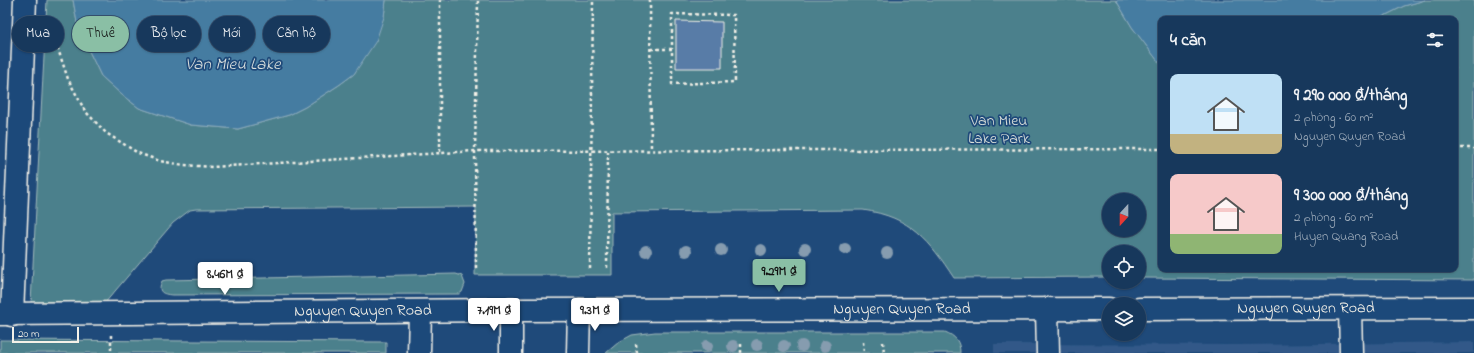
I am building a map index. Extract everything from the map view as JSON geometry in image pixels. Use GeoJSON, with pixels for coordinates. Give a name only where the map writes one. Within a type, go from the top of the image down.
{"type":"FeatureCollection","features":[{"type":"Feature","properties":{"kind":"street"},"geometry":{"type":"LineString","coordinates":[[6,314],[25,0]]}},
{"type":"Feature","properties":{"kind":"street","name":"Nguyen Quyen Road"},"geometry":{"type":"LineString","coordinates":[[1146,309],[1474,308]]}},
{"type":"Feature","properties":{"kind":"street"},"geometry":{"type":"LineString","coordinates":[[1047,309],[1048,353]]}},
{"type":"Feature","properties":{"kind":"street","name":"Nguyen Quyen Road"},"geometry":{"type":"LineString","coordinates":[[6,314],[420,312],[511,310],[1102,309]]}},
{"type":"Feature","properties":{"kind":"street"},"geometry":{"type":"LineString","coordinates":[[1350,309],[1351,353]]}},
{"type":"Feature","properties":{"kind":"street"},"geometry":{"type":"LineString","coordinates":[[511,310],[511,353]]}},
{"type":"Feature","properties":{"kind":"street"},"geometry":{"type":"LineString","coordinates":[[578,310],[578,353]]}},
{"type":"Feature","properties":{"kind":"street"},"geometry":{"type":"LineString","coordinates":[[419,353],[420,312]]}},
{"type":"Feature","properties":{"kind":"path"},"geometry":{"type":"LineString","coordinates":[[440,0],[440,152]]}},
{"type":"Feature","properties":{"kind":"path"},"geometry":{"type":"LineString","coordinates":[[476,268],[475,150],[478,0]]}},
{"type":"Feature","properties":{"kind":"path"},"geometry":{"type":"LineString","coordinates":[[590,268],[593,0]]}},
{"type":"Feature","properties":{"kind":"path"},"geometry":{"type":"LineString","coordinates":[[650,0],[651,150]]}},
{"type":"Feature","properties":{"kind":"path"},"geometry":{"type":"LineString","coordinates":[[672,14],[734,15],[735,82],[672,84],[672,49],[672,14]]}},
{"type":"Feature","properties":{"kind":"path"},"geometry":{"type":"LineString","coordinates":[[651,49],[672,49]]}},
{"type":"Feature","properties":{"kind":"path"},"geometry":{"type":"LineString","coordinates":[[59,52],[68,79],[85,111],[106,133],[138,153],[160,161],[184,165],[212,167],[475,150],[1158,149]]}},
{"type":"Feature","properties":{"kind":"path"},"geometry":{"type":"LineString","coordinates":[[1458,148],[1474,148]]}},
{"type":"Feature","properties":{"kind":"path"},"geometry":{"type":"LineString","coordinates":[[607,268],[608,150]]}},
{"type":"Feature","properties":{"kind":"path"},"geometry":{"type":"LineString","coordinates":[[111,334],[111,353]]}},
{"type":"Feature","properties":{"kind":"path"},"geometry":{"type":"LineString","coordinates":[[741,342],[741,353]]}},
{"type":"Feature","properties":{"kind":"path"},"geometry":{"type":"LineString","coordinates":[[863,342],[864,353]]}},
{"type":"Feature","properties":{"kind":"path"},"geometry":{"type":"LineString","coordinates":[[883,342],[884,353]]}},
{"type":"Feature","properties":{"kind":"path"},"geometry":{"type":"LineString","coordinates":[[636,344],[636,353]]}},
{"type":"Feature","properties":{"kind":"shaded area"},"geometry":{"type":"Polygon","coordinates":[[[1474,342],[1474,353],[994,353],[994,344],[1237,345],[1474,342]]]}},
{"type":"Feature","properties":{"kind":"green space","name":"Van Mieu Lake Park"},"geometry":{"type":"Polygon","coordinates":[[[47,0],[73,0],[76,16],[72,16],[72,52],[90,52],[101,76],[139,108],[191,125],[238,129],[289,115],[305,107],[354,74],[384,17],[386,0],[1116,0],[1132,27],[1158,61],[1158,272],[1458,272],[1458,16],[1384,16],[1404,6],[1425,0],[1474,0],[1474,280],[1146,278],[1146,245],[1102,245],[1102,277],[954,278],[936,252],[917,232],[894,218],[880,213],[863,210],[612,212],[612,275],[475,275],[476,207],[196,209],[190,210],[173,223],[104,304],[31,303],[44,52],[64,52],[64,16],[46,16],[47,0]]]}},
{"type":"Feature","properties":{"kind":"green space"},"geometry":{"type":"Polygon","coordinates":[[[456,274],[462,276],[465,284],[462,292],[459,294],[172,295],[163,293],[160,290],[162,281],[166,280],[456,274]]]}},
{"type":"Feature","properties":{"kind":"green space"},"geometry":{"type":"Polygon","coordinates":[[[655,332],[945,332],[952,335],[958,342],[960,353],[606,353],[619,342],[632,335],[655,332]]]}},
{"type":"Feature","properties":{"kind":"green space"},"geometry":{"type":"Polygon","coordinates":[[[0,340],[386,342],[386,353],[0,353],[0,340]]]}},
{"type":"Feature","properties":{"kind":"water","name":"Van Mieu Lake"},"geometry":{"type":"Polygon","coordinates":[[[73,0],[386,0],[384,17],[376,41],[354,74],[305,107],[289,115],[238,129],[191,125],[139,108],[101,76],[90,52],[129,52],[129,16],[76,16],[73,0]]]}},
{"type":"Feature","properties":{"kind":"water"},"geometry":{"type":"Polygon","coordinates":[[[1116,0],[1425,0],[1404,6],[1384,16],[1158,16],[1158,61],[1132,27],[1116,0]]]}},
{"type":"Feature","properties":{"kind":"building"},"geometry":{"type":"Polygon","coordinates":[[[676,21],[722,22],[722,68],[676,68],[676,21]]]}}]}
